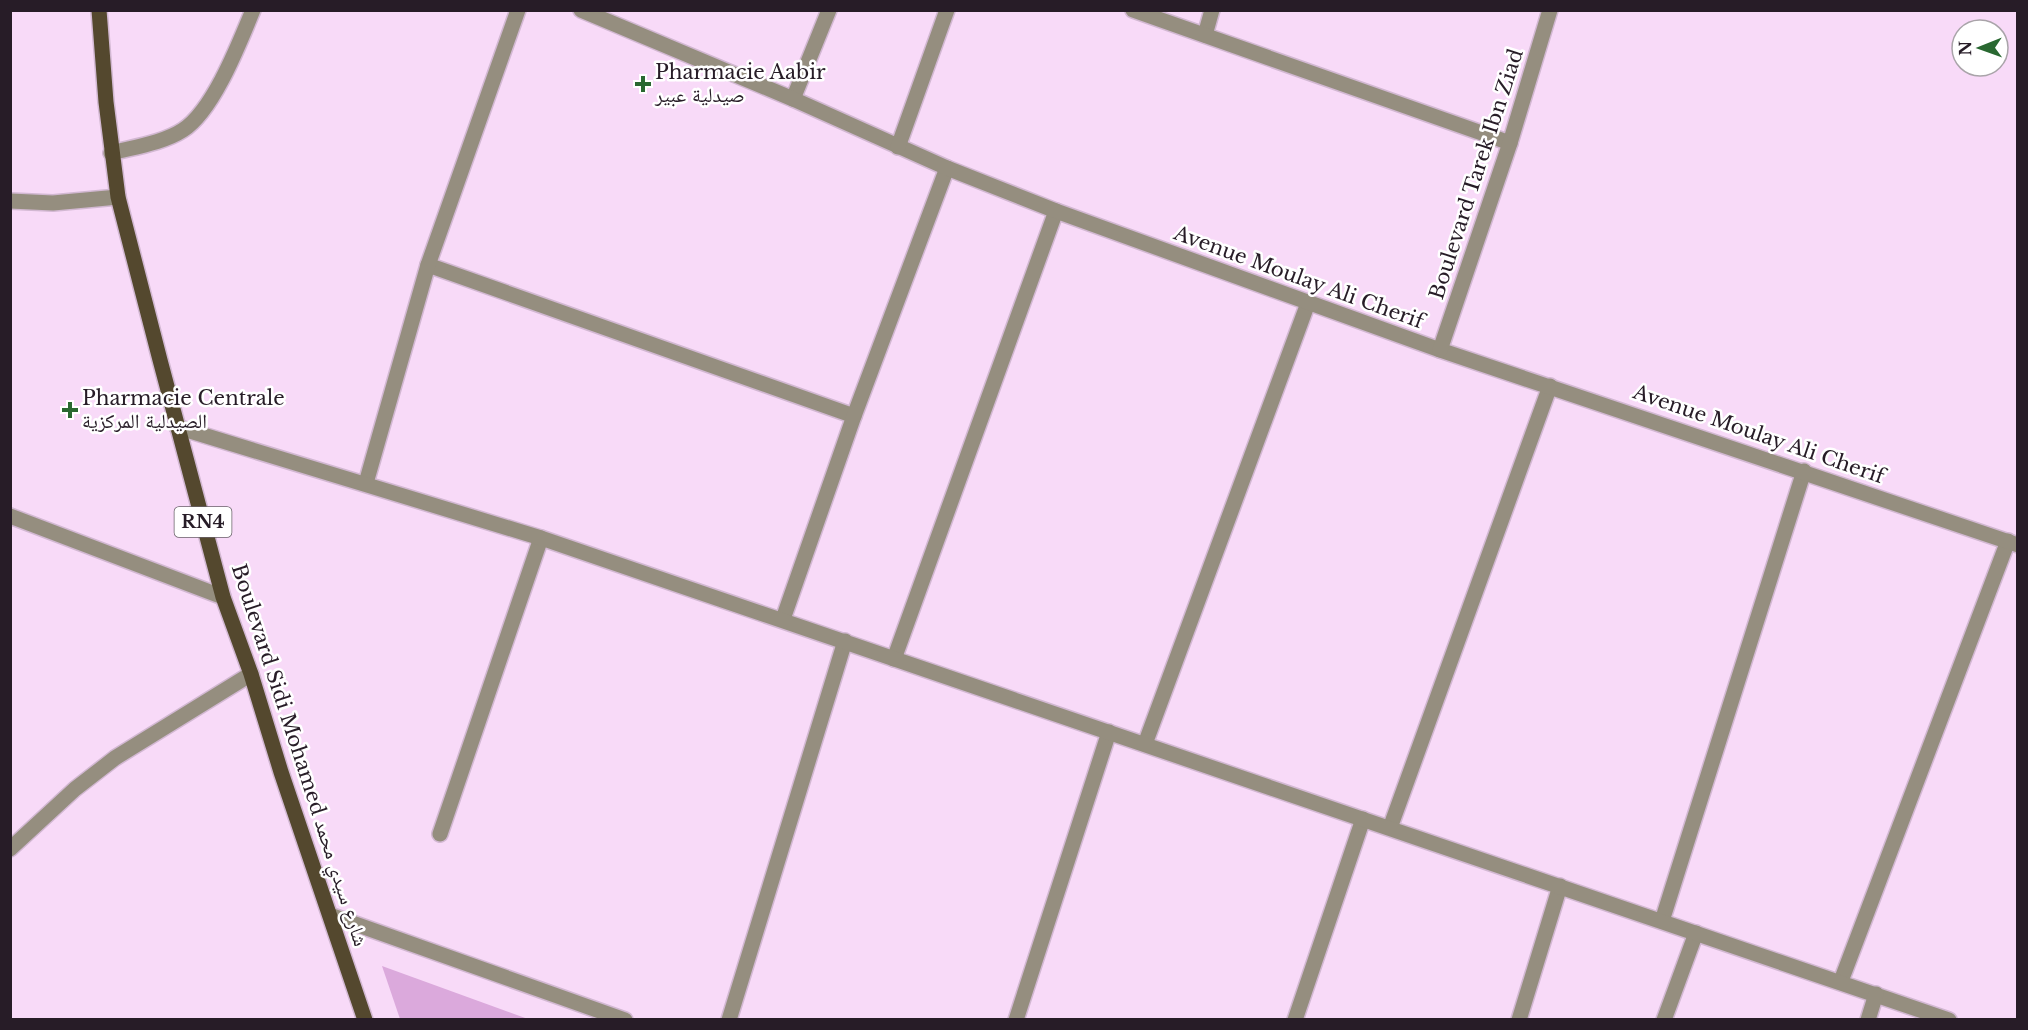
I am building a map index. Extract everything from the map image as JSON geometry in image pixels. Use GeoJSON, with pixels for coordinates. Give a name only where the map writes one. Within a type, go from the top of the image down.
{"type":"FeatureCollection","features":[{"type":"Feature","properties":{"kind":"main road","name":"Boulevard Sidi Mohamed شارع سيدي محمد"},"geometry":{"type":"LineString","coordinates":[[99,10],[111,153],[118,197],[177,427],[223,597],[251,674],[281,772],[365,1020]]}},
{"type":"Feature","properties":{"kind":"street"},"geometry":{"type":"LineString","coordinates":[[111,153],[162,140],[182,131],[202,113],[253,10]]}},
{"type":"Feature","properties":{"kind":"street"},"geometry":{"type":"LineString","coordinates":[[366,483],[428,265],[518,10]]}},
{"type":"Feature","properties":{"kind":"street","name":"Avenue Moulay Ali Cherif"},"geometry":{"type":"LineString","coordinates":[[581,10],[793,99],[947,168],[1056,211],[1440,351],[1804,471],[2013,543]]}},
{"type":"Feature","properties":{"kind":"street"},"geometry":{"type":"LineString","coordinates":[[793,99],[829,10]]}},
{"type":"Feature","properties":{"kind":"street"},"geometry":{"type":"LineString","coordinates":[[898,147],[947,10]]}},
{"type":"Feature","properties":{"kind":"street"},"geometry":{"type":"LineString","coordinates":[[1132,10],[1510,143]]}},
{"type":"Feature","properties":{"kind":"street"},"geometry":{"type":"LineString","coordinates":[[1205,35],[1212,10]]}},
{"type":"Feature","properties":{"kind":"street","name":"Boulevard Tarek Ibn Ziad"},"geometry":{"type":"LineString","coordinates":[[1440,351],[1510,143],[1550,10]]}},
{"type":"Feature","properties":{"kind":"street"},"geometry":{"type":"LineString","coordinates":[[783,619],[854,416],[947,168]]}},
{"type":"Feature","properties":{"kind":"street"},"geometry":{"type":"LineString","coordinates":[[10,201],[53,203],[118,197]]}},
{"type":"Feature","properties":{"kind":"street"},"geometry":{"type":"LineString","coordinates":[[894,659],[1056,211]]}},
{"type":"Feature","properties":{"kind":"street"},"geometry":{"type":"LineString","coordinates":[[428,265],[854,416]]}},
{"type":"Feature","properties":{"kind":"street"},"geometry":{"type":"LineString","coordinates":[[1145,744],[1308,303]]}},
{"type":"Feature","properties":{"kind":"street"},"geometry":{"type":"LineString","coordinates":[[1390,828],[1550,386]]}},
{"type":"Feature","properties":{"kind":"street"},"geometry":{"type":"LineString","coordinates":[[177,427],[541,538],[1841,981],[1949,1020]]}},
{"type":"Feature","properties":{"kind":"street"},"geometry":{"type":"LineString","coordinates":[[1662,921],[1804,471]]}},
{"type":"Feature","properties":{"kind":"street"},"geometry":{"type":"LineString","coordinates":[[10,516],[223,597]]}},
{"type":"Feature","properties":{"kind":"street"},"geometry":{"type":"LineString","coordinates":[[440,834],[541,538]]}},
{"type":"Feature","properties":{"kind":"street"},"geometry":{"type":"LineString","coordinates":[[1841,981],[2013,543]]}},
{"type":"Feature","properties":{"kind":"street"},"geometry":{"type":"LineString","coordinates":[[729,1020],[844,641]]}},
{"type":"Feature","properties":{"kind":"street"},"geometry":{"type":"LineString","coordinates":[[10,849],[75,789],[115,758],[251,674]]}},
{"type":"Feature","properties":{"kind":"street"},"geometry":{"type":"LineString","coordinates":[[1016,1020],[1109,732]]}},
{"type":"Feature","properties":{"kind":"street"},"geometry":{"type":"LineString","coordinates":[[1295,1020],[1363,819]]}},
{"type":"Feature","properties":{"kind":"street"},"geometry":{"type":"LineString","coordinates":[[1519,1020],[1560,886]]}},
{"type":"Feature","properties":{"kind":"street"},"geometry":{"type":"LineString","coordinates":[[330,915],[625,1020]]}},
{"type":"Feature","properties":{"kind":"street"},"geometry":{"type":"LineString","coordinates":[[1664,1020],[1696,933]]}},
{"type":"Feature","properties":{"kind":"street"},"geometry":{"type":"LineString","coordinates":[[1868,1020],[1876,994]]}},
{"type":"Feature","properties":{"kind":"shaded area"},"geometry":{"type":"Polygon","coordinates":[[[382,966],[528,1019],[400,1019],[382,966]]]}},
{"type":"Feature","properties":{"kind":"place","name":"Pharmacie Aabir صيدلية عبير"},"geometry":{"type":"Point","coordinates":[643,84]}},
{"type":"Feature","properties":{"kind":"place","name":"Pharmacie Centrale الصيدلية المركزية"},"geometry":{"type":"Point","coordinates":[70,410]}}]}
